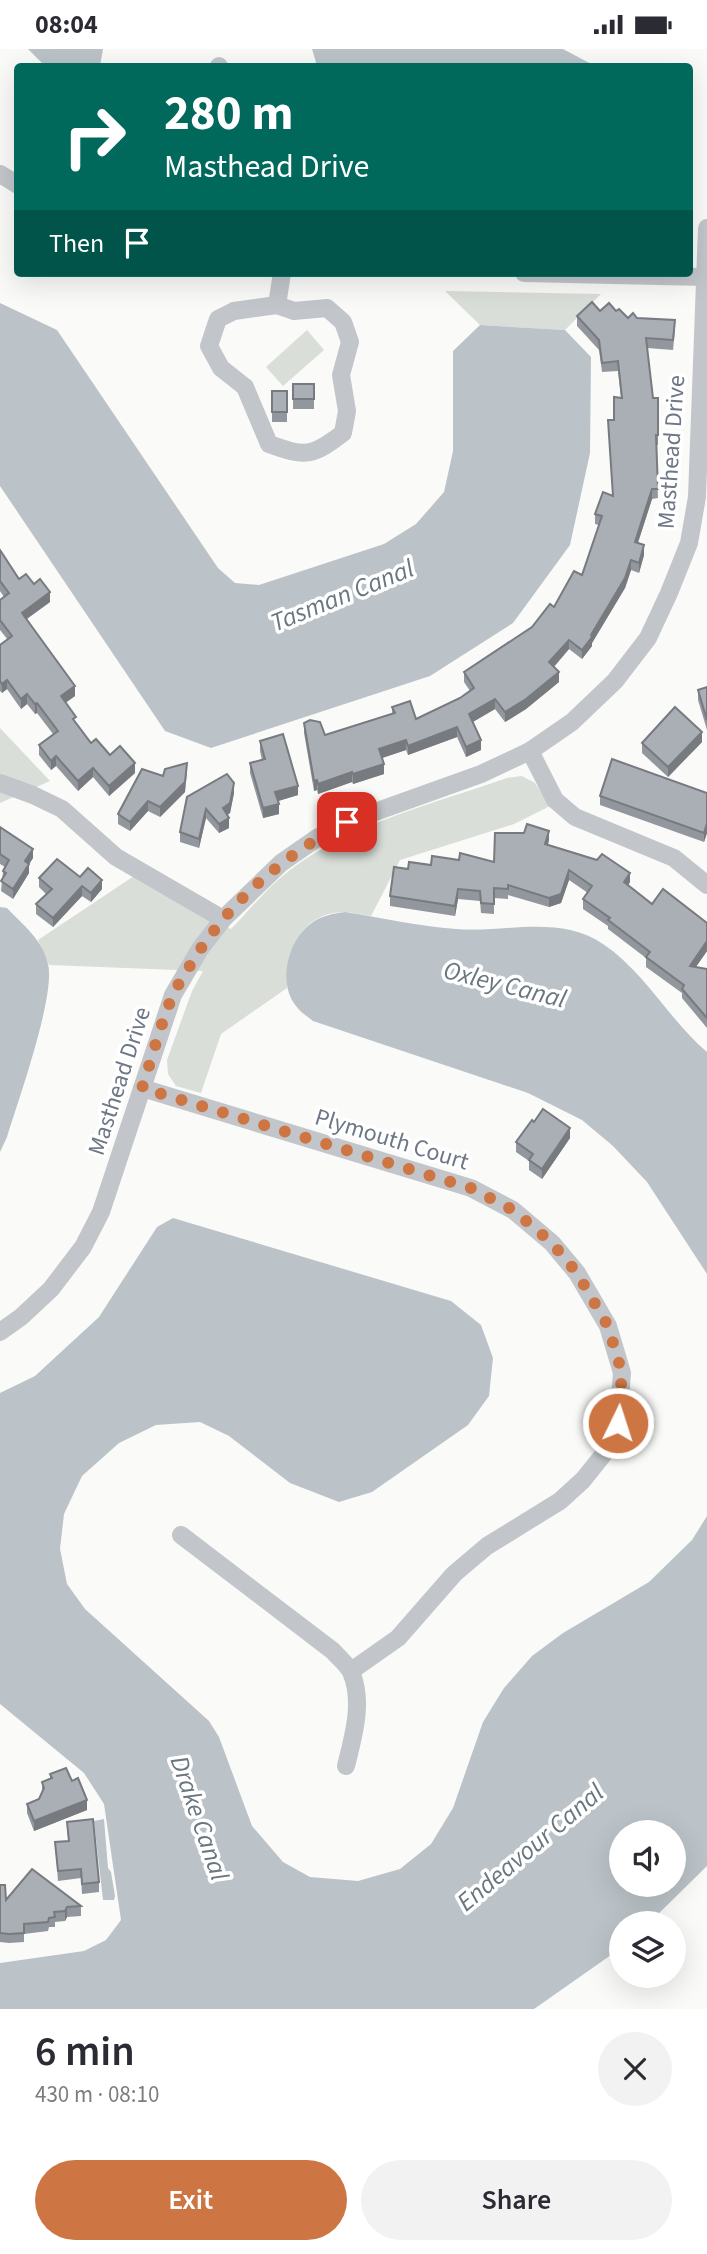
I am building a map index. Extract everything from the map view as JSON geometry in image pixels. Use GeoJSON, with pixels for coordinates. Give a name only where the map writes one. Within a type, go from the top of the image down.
{"type":"FeatureCollection","features":[{"type":"Feature","properties":{"kind":"street","name":"Masthead Drive"},"geometry":{"type":"LineString","coordinates":[[0,1332],[51,1289],[83,1247],[101,1212],[173,995],[200,949],[223,919],[281,863],[317,838],[347,822],[481,774],[530,751],[572,722],[615,681],[648,638],[689,543],[697,497],[707,228]]}},
{"type":"Feature","properties":{"kind":"street"},"geometry":{"type":"LineString","coordinates":[[277,305],[281,277]]}},
{"type":"Feature","properties":{"kind":"street"},"geometry":{"type":"LineString","coordinates":[[693,277],[705,277]]}},
{"type":"Feature","properties":{"kind":"street"},"geometry":{"type":"LineString","coordinates":[[277,305],[294,311],[327,308],[343,322],[350,341],[341,375],[347,411],[344,433],[322,449],[296,454],[269,444],[245,387],[221,368],[209,346],[218,319],[234,311],[277,305]]}},
{"type":"Feature","properties":{"kind":"street"},"geometry":{"type":"LineString","coordinates":[[530,751],[555,800],[575,817],[674,858],[707,885]]}},
{"type":"Feature","properties":{"kind":"street"},"geometry":{"type":"LineString","coordinates":[[0,783],[62,809],[116,857],[223,919]]}},
{"type":"Feature","properties":{"kind":"street","name":"Plymouth Court"},"geometry":{"type":"LineString","coordinates":[[142,1088],[471,1188],[513,1210],[552,1243],[577,1273],[608,1326],[622,1373],[618,1423],[603,1455],[583,1480],[560,1501],[487,1546],[454,1574],[398,1638],[351,1671]]}},
{"type":"Feature","properties":{"kind":"street"},"geometry":{"type":"LineString","coordinates":[[181,1535],[333,1651],[351,1671],[357,1699],[355,1726],[346,1766]]}},
{"type":"Feature","properties":{"kind":"shaded area"},"geometry":{"type":"Polygon","coordinates":[[[445,291],[601,294],[565,330],[480,325],[445,291]]]}},
{"type":"Feature","properties":{"kind":"shaded area"},"geometry":{"type":"Polygon","coordinates":[[[307,330],[324,350],[283,386],[266,367],[307,330]]]}},
{"type":"Feature","properties":{"kind":"shaded area"},"geometry":{"type":"Polygon","coordinates":[[[0,728],[50,781],[0,803],[0,728]]]}},
{"type":"Feature","properties":{"kind":"shaded area"},"geometry":{"type":"Polygon","coordinates":[[[522,776],[535,783],[550,806],[514,824],[400,860],[371,916],[346,912],[328,914],[306,927],[290,960],[287,988],[221,1034],[201,1093],[176,1086],[168,1074],[167,1060],[192,991],[203,971],[49,965],[38,940],[134,876],[231,929],[279,879],[330,845],[418,807],[507,778],[522,776]]]}},
{"type":"Feature","properties":{"kind":"water"},"geometry":{"type":"Polygon","coordinates":[[[28,49],[103,49],[101,63],[42,63],[28,49]]]}},
{"type":"Feature","properties":{"kind":"water"},"geometry":{"type":"Polygon","coordinates":[[[312,49],[563,49],[589,63],[316,63],[312,49]]]}},
{"type":"Feature","properties":{"kind":"water","name":"Tasman Canal"},"geometry":{"type":"Polygon","coordinates":[[[0,303],[57,330],[218,568],[235,583],[259,585],[384,544],[416,524],[444,492],[453,451],[453,351],[480,325],[565,330],[591,357],[590,453],[570,545],[513,623],[430,676],[211,748],[165,731],[0,486],[0,303]]]}},
{"type":"Feature","properties":{"kind":"water"},"geometry":{"type":"Polygon","coordinates":[[[0,907],[7,908],[37,940],[48,964],[49,979],[35,1049],[0,1152],[0,907]]]}},
{"type":"Feature","properties":{"kind":"water","name":"Oxley Canal"},"geometry":{"type":"Polygon","coordinates":[[[345,912],[456,929],[551,927],[569,930],[603,944],[632,968],[707,1052],[707,1274],[647,1182],[613,1146],[582,1120],[528,1093],[313,1021],[296,1006],[290,997],[286,975],[295,942],[313,922],[345,912]]]}},
{"type":"Feature","properties":{"kind":"water"},"geometry":{"type":"Polygon","coordinates":[[[173,1218],[451,1301],[481,1325],[493,1358],[489,1396],[468,1425],[372,1492],[339,1502],[290,1483],[229,1436],[200,1422],[156,1425],[119,1443],[82,1476],[64,1514],[60,1549],[67,1584],[85,1609],[209,1721],[219,1737],[252,1826],[283,1862],[310,1877],[358,1881],[400,1869],[431,1844],[453,1808],[483,1722],[504,1688],[532,1656],[563,1633],[649,1582],[692,1540],[707,1516],[707,1866],[686,1887],[686,1820],[609,1820],[609,1897],[675,1897],[661,1911],[609,1911],[609,1956],[534,2009],[0,2009],[0,1963],[84,1951],[106,1940],[121,1920],[104,1804],[84,1773],[0,1704],[0,1393],[35,1376],[99,1317],[157,1227],[173,1218]]]}},
{"type":"Feature","properties":{"kind":"water"},"geometry":{"type":"Polygon","coordinates":[[[104,1819],[114,1900],[103,1900],[94,1821],[104,1819]]]}},
{"type":"Feature","properties":{"kind":"building"},"geometry":{"type":"Polygon","coordinates":[[[592,302],[600,311],[609,303],[628,318],[633,313],[637,318],[675,320],[673,340],[646,338],[653,398],[658,398],[658,489],[652,489],[635,542],[644,545],[639,563],[631,560],[625,578],[582,650],[569,640],[549,662],[559,672],[505,712],[495,699],[469,714],[481,740],[466,747],[457,727],[408,746],[406,740],[379,749],[384,764],[318,784],[317,780],[314,781],[304,723],[310,720],[320,722],[325,735],[395,713],[392,707],[410,701],[416,719],[460,698],[474,688],[464,672],[532,627],[550,604],[554,607],[574,571],[582,575],[602,516],[595,514],[603,492],[613,496],[608,420],[614,420],[614,397],[622,398],[618,361],[602,363],[599,340],[577,316],[592,302]]]}},
{"type":"Feature","properties":{"kind":"building"},"geometry":{"type":"Polygon","coordinates":[[[293,384],[314,384],[314,399],[293,399],[293,384]]]}},
{"type":"Feature","properties":{"kind":"building"},"geometry":{"type":"Polygon","coordinates":[[[272,391],[287,391],[287,412],[272,412],[272,391]]]}},
{"type":"Feature","properties":{"kind":"building"},"geometry":{"type":"Polygon","coordinates":[[[0,550],[19,579],[26,574],[34,584],[40,579],[50,592],[22,613],[75,686],[61,696],[76,717],[73,719],[91,743],[96,739],[110,755],[120,746],[135,763],[109,786],[93,768],[78,781],[56,756],[51,761],[39,745],[58,731],[27,694],[21,699],[7,680],[2,684],[0,681],[0,645],[12,636],[0,620],[0,600],[9,593],[0,581],[0,550]]]}},
{"type":"Feature","properties":{"kind":"building"},"geometry":{"type":"Polygon","coordinates":[[[707,687],[707,720],[698,690],[707,687]]]}},
{"type":"Feature","properties":{"kind":"building"},"geometry":{"type":"Polygon","coordinates":[[[675,707],[702,732],[668,767],[642,743],[675,707]]]}},
{"type":"Feature","properties":{"kind":"building"},"geometry":{"type":"Polygon","coordinates":[[[283,734],[298,786],[275,792],[279,804],[263,808],[250,763],[265,759],[260,741],[283,734]]]}},
{"type":"Feature","properties":{"kind":"building"},"geometry":{"type":"Polygon","coordinates":[[[612,759],[707,793],[707,823],[704,833],[600,796],[612,759]]]}},
{"type":"Feature","properties":{"kind":"building"},"geometry":{"type":"Polygon","coordinates":[[[187,763],[185,782],[160,807],[148,801],[130,822],[118,814],[142,769],[163,776],[165,769],[187,763]]]}},
{"type":"Feature","properties":{"kind":"building"},"geometry":{"type":"Polygon","coordinates":[[[227,774],[234,783],[230,803],[223,808],[229,818],[219,824],[206,809],[199,839],[180,832],[187,797],[227,774]]]}},
{"type":"Feature","properties":{"kind":"building"},"geometry":{"type":"Polygon","coordinates":[[[527,824],[549,831],[545,844],[597,860],[602,854],[630,873],[624,882],[652,904],[663,889],[707,923],[707,941],[690,966],[707,969],[707,1018],[682,989],[684,985],[646,957],[650,952],[583,899],[592,886],[569,870],[561,894],[549,898],[508,885],[508,889],[494,888],[494,904],[481,903],[480,891],[458,889],[455,906],[390,896],[394,867],[408,869],[409,862],[431,865],[432,856],[459,860],[460,853],[494,862],[495,833],[524,833],[527,824]]]}},
{"type":"Feature","properties":{"kind":"building"},"geometry":{"type":"Polygon","coordinates":[[[0,827],[33,849],[25,861],[29,864],[13,889],[1,881],[9,860],[0,854],[0,827]]]}},
{"type":"Feature","properties":{"kind":"building"},"geometry":{"type":"Polygon","coordinates":[[[57,859],[80,877],[88,868],[102,880],[91,893],[82,886],[53,918],[36,904],[52,889],[39,878],[57,859]]]}},
{"type":"Feature","properties":{"kind":"building"},"geometry":{"type":"Polygon","coordinates":[[[543,1109],[570,1128],[542,1169],[529,1160],[533,1154],[516,1142],[543,1109]]]}},
{"type":"Feature","properties":{"kind":"building"},"geometry":{"type":"Polygon","coordinates":[[[66,1768],[72,1781],[78,1778],[87,1800],[34,1821],[27,1804],[39,1799],[44,1788],[42,1782],[52,1778],[50,1774],[66,1768]]]}},
{"type":"Feature","properties":{"kind":"building"},"geometry":{"type":"Polygon","coordinates":[[[93,1819],[99,1882],[82,1884],[81,1869],[58,1871],[55,1842],[69,1841],[67,1822],[93,1819]]]}},
{"type":"Feature","properties":{"kind":"building"},"geometry":{"type":"Polygon","coordinates":[[[32,1869],[81,1906],[54,1912],[55,1917],[49,1918],[48,1922],[24,1924],[24,1933],[0,1933],[0,1885],[5,1885],[6,1900],[32,1869]]]}},
{"type":"Feature","properties":{"kind":"route"},"geometry":{"type":"LineString","coordinates":[[347,822],[317,838],[281,863],[223,919],[200,949],[173,995],[142,1088],[471,1188],[513,1210],[552,1243],[577,1273],[608,1326],[622,1373],[618,1423]]}},
{"type":"Feature","properties":{"kind":"water label","name":"Drake Canal"},"geometry":{"type":"Point","coordinates":[200,1818]}},
{"type":"Feature","properties":{"kind":"water label","name":"Endeavour Canal"},"geometry":{"type":"Point","coordinates":[530,1847]}}]}
